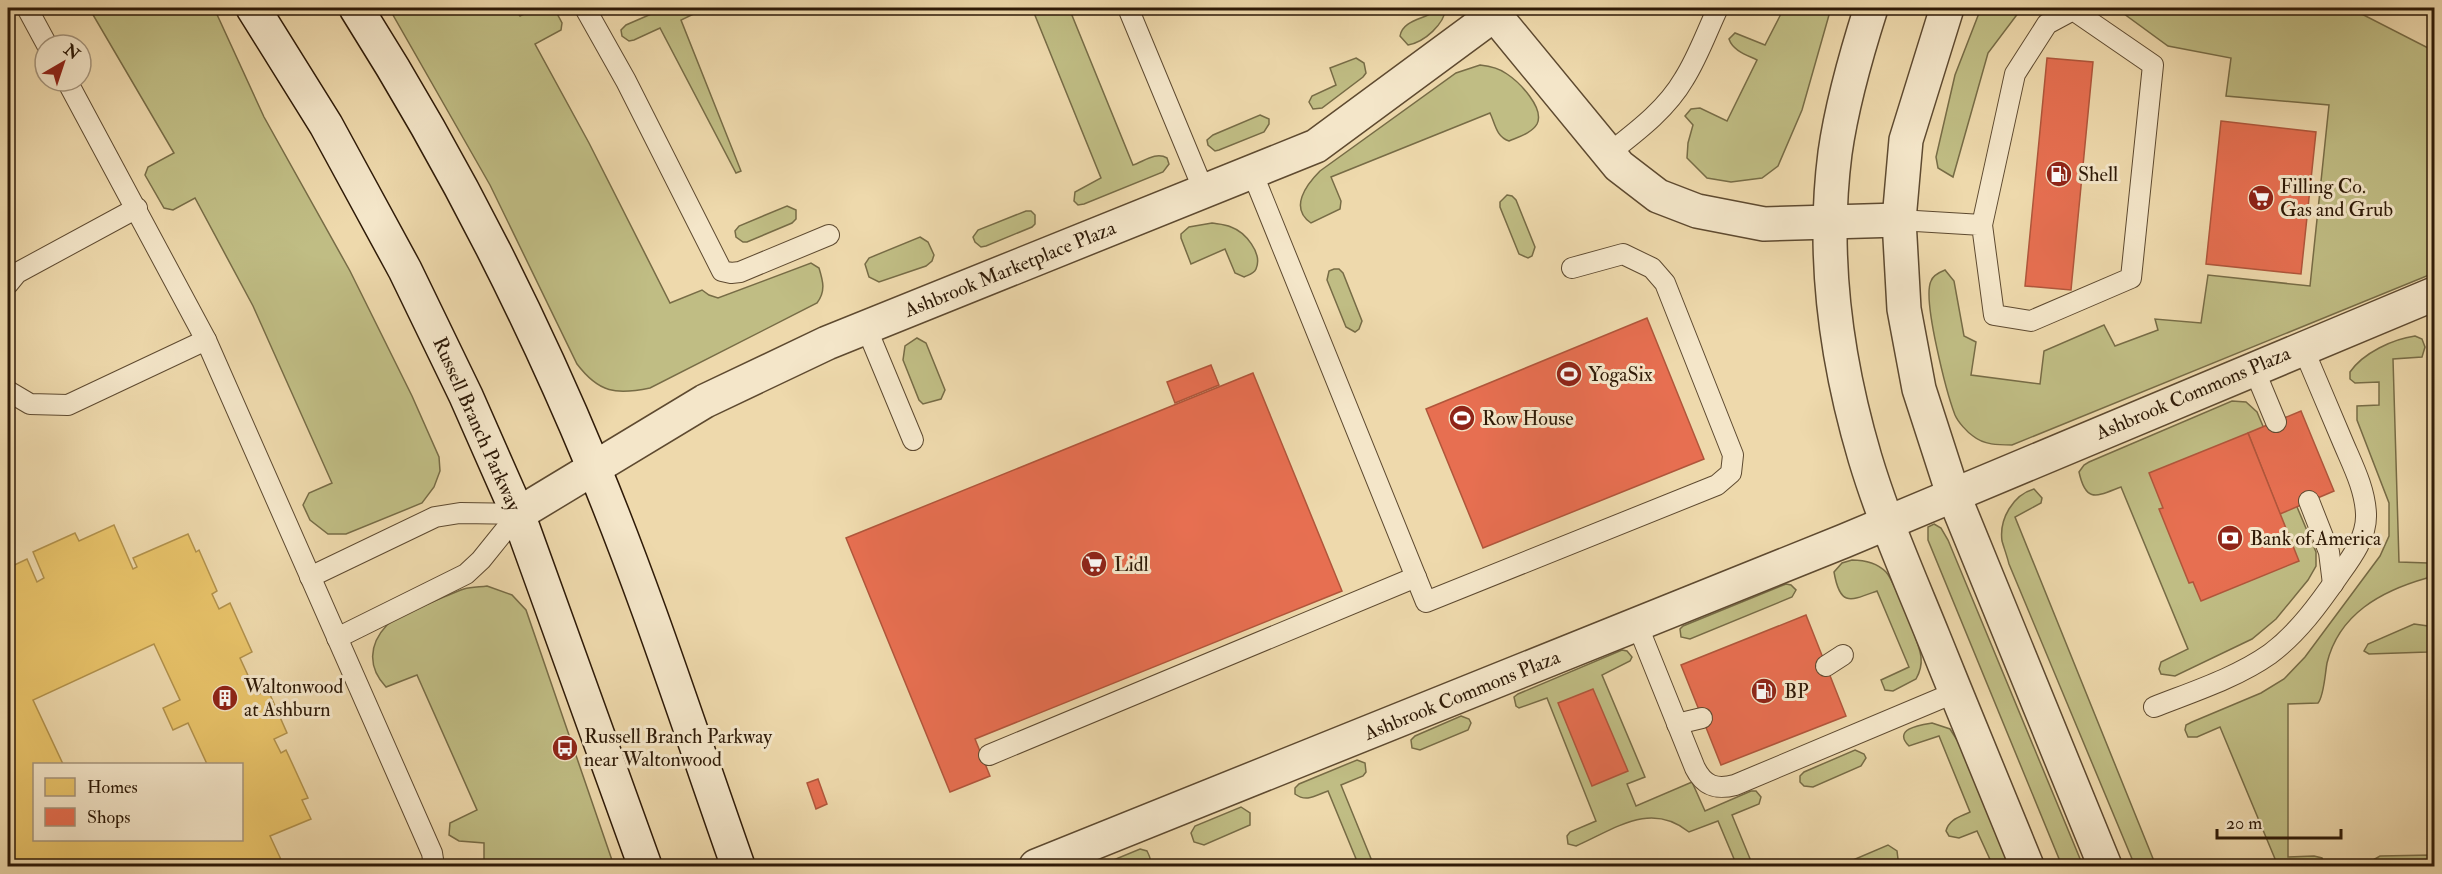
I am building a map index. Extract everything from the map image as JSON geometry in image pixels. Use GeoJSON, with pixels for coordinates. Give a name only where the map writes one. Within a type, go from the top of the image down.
{"type":"FeatureCollection","features":[{"type":"Feature","properties":{"kind":"street","name":"Russell Branch Parkway"},"geometry":{"type":"LineString","coordinates":[[253,8],[326,125],[405,270],[466,396],[518,514],[645,867]]}},
{"type":"Feature","properties":{"kind":"street"},"geometry":{"type":"LineString","coordinates":[[356,8],[432,135],[510,281],[593,467],[676,689],[738,867]]}},
{"type":"Feature","properties":{"kind":"street"},"geometry":{"type":"LineString","coordinates":[[1871,8],[1849,79],[1835,153],[1831,222],[1832,293],[1844,369],[1864,457],[1887,523],[2027,867]]}},
{"type":"Feature","properties":{"kind":"street"},"geometry":{"type":"LineString","coordinates":[[1947,8],[1906,140],[1899,220],[1904,309],[1919,389],[1953,494],[2105,867]]}},
{"type":"Feature","properties":{"kind":"street","name":"Ashbrook Marketplace Plaza"},"geometry":{"type":"LineString","coordinates":[[518,514],[705,401],[827,343],[1316,146],[1492,11],[1608,154],[1619,166],[1658,196],[1697,211],[1764,224],[1899,220]]}},
{"type":"Feature","properties":{"kind":"street","name":"Ashbrook Commons Plaza"},"geometry":{"type":"LineString","coordinates":[[1036,867],[1887,523],[2434,294]]}},
{"type":"Feature","properties":{"kind":"lane"},"geometry":{"type":"LineString","coordinates":[[27,8],[41,33]]}},
{"type":"Feature","properties":{"kind":"lane"},"geometry":{"type":"LineString","coordinates":[[1128,8],[1204,191]]}},
{"type":"Feature","properties":{"kind":"lane"},"geometry":{"type":"LineString","coordinates":[[1608,154],[1670,100],[1685,79],[1718,8]]}},
{"type":"Feature","properties":{"kind":"lane"},"geometry":{"type":"LineString","coordinates":[[593,10],[722,271],[740,272],[830,235]]}},
{"type":"Feature","properties":{"kind":"lane"},"geometry":{"type":"LineString","coordinates":[[2073,10],[2153,65],[2131,278],[2031,321],[1994,315],[1982,225],[2015,74],[2047,24],[2073,10]]}},
{"type":"Feature","properties":{"kind":"lane"},"geometry":{"type":"LineString","coordinates":[[74,93],[206,340],[432,853],[434,867]]}},
{"type":"Feature","properties":{"kind":"lane"},"geometry":{"type":"LineString","coordinates":[[1252,172],[1426,602],[1717,485],[1731,473],[1733,455],[1665,284],[1652,268],[1623,254],[1572,268]]}},
{"type":"Feature","properties":{"kind":"lane"},"geometry":{"type":"LineString","coordinates":[[8,284],[17,273],[137,208]]}},
{"type":"Feature","properties":{"kind":"lane"},"geometry":{"type":"LineString","coordinates":[[1899,220],[1982,225]]}},
{"type":"Feature","properties":{"kind":"lane"},"geometry":{"type":"LineString","coordinates":[[866,327],[913,440]]}},
{"type":"Feature","properties":{"kind":"lane"},"geometry":{"type":"LineString","coordinates":[[8,391],[30,404],[68,405],[206,340]]}},
{"type":"Feature","properties":{"kind":"lane"},"geometry":{"type":"LineString","coordinates":[[2154,707],[2242,670],[2269,654],[2303,623],[2355,553],[2363,534],[2366,516],[2359,480],[2303,348]]}},
{"type":"Feature","properties":{"kind":"lane"},"geometry":{"type":"LineString","coordinates":[[2254,369],[2276,422]]}},
{"type":"Feature","properties":{"kind":"lane"},"geometry":{"type":"LineString","coordinates":[[2309,501],[2329,552],[2333,584]]}},
{"type":"Feature","properties":{"kind":"lane"},"geometry":{"type":"LineString","coordinates":[[310,577],[435,517],[460,513],[518,514]]}},
{"type":"Feature","properties":{"kind":"lane"},"geometry":{"type":"LineString","coordinates":[[337,638],[466,574],[481,560],[518,514]]}},
{"type":"Feature","properties":{"kind":"lane"},"geometry":{"type":"LineString","coordinates":[[989,755],[1416,577]]}},
{"type":"Feature","properties":{"kind":"lane"},"geometry":{"type":"LineString","coordinates":[[1637,624],[1701,779],[1710,786],[1722,788],[1735,785],[1956,692]]}},
{"type":"Feature","properties":{"kind":"lane"},"geometry":{"type":"LineString","coordinates":[[1826,666],[1843,656]]}},
{"type":"Feature","properties":{"kind":"lane"},"geometry":{"type":"LineString","coordinates":[[1677,724],[1702,718]]}},
{"type":"Feature","properties":{"kind":"shaded area"},"geometry":{"type":"Polygon","coordinates":[[[89,8],[214,8],[264,117],[350,271],[412,396],[439,457],[440,471],[434,487],[422,503],[346,534],[328,534],[310,520],[303,505],[309,493],[332,483],[253,306],[195,198],[173,210],[164,208],[145,175],[148,167],[174,153],[89,8]]]}},
{"type":"Feature","properties":{"kind":"shaded area"},"geometry":{"type":"Polygon","coordinates":[[[389,8],[514,8],[520,16],[536,8],[554,8],[562,23],[561,30],[535,44],[589,143],[670,303],[702,290],[718,298],[811,263],[819,268],[822,282],[823,290],[817,303],[650,388],[627,391],[609,390],[593,381],[577,364],[490,185],[389,8]]]}},
{"type":"Feature","properties":{"kind":"shaded area"},"geometry":{"type":"Polygon","coordinates":[[[665,8],[706,8],[681,20],[741,171],[736,173],[660,28],[634,40],[629,41],[622,36],[621,30],[626,25],[665,8]]]}},
{"type":"Feature","properties":{"kind":"shaded area"},"geometry":{"type":"Polygon","coordinates":[[[1032,8],[1069,8],[1133,165],[1154,156],[1163,156],[1167,158],[1169,164],[1163,172],[1084,204],[1078,205],[1074,201],[1075,192],[1101,178],[1032,8]]]}},
{"type":"Feature","properties":{"kind":"shaded area"},"geometry":{"type":"Polygon","coordinates":[[[1425,8],[1446,8],[1442,20],[1433,31],[1421,40],[1408,45],[1400,36],[1401,32],[1411,22],[1428,15],[1425,8]]]}},
{"type":"Feature","properties":{"kind":"shaded area"},"geometry":{"type":"Polygon","coordinates":[[[1784,8],[1831,8],[1802,110],[1778,166],[1762,178],[1731,182],[1707,178],[1687,158],[1693,125],[1685,116],[1691,109],[1700,108],[1727,121],[1757,60],[1737,50],[1729,39],[1735,33],[1765,45],[1784,8]]]}},
{"type":"Feature","properties":{"kind":"shaded area"},"geometry":{"type":"Polygon","coordinates":[[[1981,8],[2022,8],[1988,53],[1953,177],[1938,168],[1936,157],[1955,75],[1981,8]]]}},
{"type":"Feature","properties":{"kind":"shaded area"},"geometry":{"type":"Polygon","coordinates":[[[2116,8],[2350,8],[2434,51],[2434,273],[2012,445],[1986,443],[1977,439],[1958,421],[1937,347],[1929,291],[1935,275],[1945,270],[1954,281],[1964,336],[1976,342],[1971,375],[2040,384],[2044,351],[2104,325],[2115,346],[2158,330],[2155,319],[2201,323],[2208,275],[2310,286],[2329,105],[2226,96],[2231,58],[2168,46],[2116,8]]]}},
{"type":"Feature","properties":{"kind":"shaded area"},"geometry":{"type":"Polygon","coordinates":[[[1356,58],[1364,63],[1366,73],[1363,77],[1322,108],[1313,109],[1309,102],[1312,96],[1336,85],[1330,68],[1356,58]]]}},
{"type":"Feature","properties":{"kind":"shaded area"},"geometry":{"type":"Polygon","coordinates":[[[1480,65],[1504,72],[1530,96],[1538,118],[1532,130],[1509,141],[1501,136],[1490,113],[1331,177],[1341,201],[1340,209],[1311,223],[1304,217],[1300,204],[1302,197],[1320,171],[1456,73],[1480,65]]]}},
{"type":"Feature","properties":{"kind":"shaded area"},"geometry":{"type":"Polygon","coordinates":[[[1260,115],[1269,119],[1264,132],[1215,151],[1208,145],[1207,140],[1213,135],[1260,115]]]}},
{"type":"Feature","properties":{"kind":"shaded area"},"geometry":{"type":"Polygon","coordinates":[[[1507,195],[1516,200],[1535,247],[1532,256],[1528,258],[1519,254],[1500,207],[1500,202],[1507,195]]]}},
{"type":"Feature","properties":{"kind":"shaded area"},"geometry":{"type":"Polygon","coordinates":[[[787,206],[796,210],[796,219],[792,223],[747,242],[736,237],[735,231],[739,226],[787,206]]]}},
{"type":"Feature","properties":{"kind":"shaded area"},"geometry":{"type":"Polygon","coordinates":[[[1031,211],[1035,215],[1035,224],[1032,227],[986,246],[981,247],[975,242],[973,237],[978,230],[1031,211]]]}},
{"type":"Feature","properties":{"kind":"shaded area"},"geometry":{"type":"Polygon","coordinates":[[[1212,223],[1231,227],[1247,238],[1257,256],[1258,263],[1254,272],[1244,277],[1235,273],[1225,249],[1191,264],[1181,234],[1189,227],[1212,223]]]}},
{"type":"Feature","properties":{"kind":"shaded area"},"geometry":{"type":"Polygon","coordinates":[[[920,237],[928,242],[934,255],[932,261],[926,266],[879,282],[869,277],[865,264],[869,258],[920,237]]]}},
{"type":"Feature","properties":{"kind":"shaded area"},"geometry":{"type":"Polygon","coordinates":[[[1339,269],[1343,273],[1362,321],[1355,332],[1346,327],[1327,280],[1329,271],[1339,269]]]}},
{"type":"Feature","properties":{"kind":"shaded area"},"geometry":{"type":"Polygon","coordinates":[[[2415,336],[2422,339],[2425,347],[2422,357],[2393,359],[2399,562],[2428,563],[2431,572],[2427,578],[2378,598],[2352,618],[2341,631],[2333,646],[2327,663],[2322,695],[2318,703],[2288,704],[2288,857],[2314,856],[2322,858],[2325,866],[2278,866],[2220,727],[2197,737],[2188,737],[2185,730],[2186,725],[2261,693],[2284,679],[2305,657],[2380,556],[2389,536],[2389,503],[2357,420],[2357,406],[2379,405],[2379,382],[2355,383],[2350,379],[2350,372],[2370,353],[2379,348],[2397,340],[2415,336]]]}},
{"type":"Feature","properties":{"kind":"shaded area"},"geometry":{"type":"Polygon","coordinates":[[[917,338],[926,343],[945,390],[941,399],[923,404],[919,400],[903,360],[905,346],[917,338]]]}},
{"type":"Feature","properties":{"kind":"shaded area"},"geometry":{"type":"Polygon","coordinates":[[[2232,401],[2246,402],[2257,412],[2316,552],[2316,566],[2308,580],[2276,619],[2252,639],[2175,676],[2161,674],[2159,669],[2161,662],[2188,649],[2121,487],[2094,495],[2085,489],[2079,472],[2089,462],[2232,401]]]}},
{"type":"Feature","properties":{"kind":"shaded area"},"geometry":{"type":"Polygon","coordinates":[[[2034,489],[2042,498],[2041,503],[2015,517],[2156,866],[2135,866],[2009,564],[2002,541],[2005,516],[2014,502],[2026,492],[2034,489]]]}},
{"type":"Feature","properties":{"kind":"shaded area"},"geometry":{"type":"Polygon","coordinates":[[[1934,524],[1941,528],[1948,540],[2083,866],[2062,866],[1928,540],[1928,527],[1934,524]]]}},
{"type":"Feature","properties":{"kind":"shaded area"},"geometry":{"type":"Polygon","coordinates":[[[1852,560],[1879,566],[1886,572],[1912,627],[1920,650],[1921,666],[1916,679],[1893,691],[1885,690],[1881,680],[1909,667],[1877,591],[1853,599],[1843,596],[1839,591],[1834,572],[1842,563],[1852,560]]]}},
{"type":"Feature","properties":{"kind":"shaded area"},"geometry":{"type":"Polygon","coordinates":[[[1786,584],[1796,590],[1792,597],[1690,639],[1681,637],[1680,629],[1683,626],[1786,584]]]}},
{"type":"Feature","properties":{"kind":"shaded area"},"geometry":{"type":"Polygon","coordinates":[[[487,586],[512,595],[526,610],[614,866],[484,866],[484,843],[459,841],[449,835],[450,823],[477,810],[417,675],[386,687],[373,664],[374,648],[376,640],[392,622],[458,591],[487,586]]]}},
{"type":"Feature","properties":{"kind":"shaded area"},"geometry":{"type":"Polygon","coordinates":[[[2414,624],[2428,626],[2434,637],[2434,646],[2428,652],[2369,654],[2364,651],[2368,644],[2414,624]]]}},
{"type":"Feature","properties":{"kind":"shaded area"},"geometry":{"type":"Polygon","coordinates":[[[1622,650],[1627,651],[1632,657],[1630,661],[1602,675],[1645,777],[1627,784],[1636,806],[1692,782],[1705,811],[1751,791],[1756,791],[1761,797],[1759,804],[1732,815],[1753,866],[1737,866],[1718,821],[1689,832],[1675,823],[1646,818],[1619,826],[1576,846],[1568,844],[1567,836],[1570,832],[1596,821],[1547,698],[1519,708],[1516,706],[1514,697],[1622,650]]]}},
{"type":"Feature","properties":{"kind":"shaded area"},"geometry":{"type":"Polygon","coordinates":[[[1461,716],[1469,719],[1471,723],[1468,730],[1420,750],[1412,748],[1411,740],[1415,736],[1461,716]]]}},
{"type":"Feature","properties":{"kind":"shaded area"},"geometry":{"type":"Polygon","coordinates":[[[1932,723],[1950,729],[1959,743],[2010,866],[1993,866],[1977,831],[1959,838],[1949,836],[1946,831],[1952,821],[1970,812],[1939,736],[1909,746],[1904,736],[1910,729],[1932,723]]]}},
{"type":"Feature","properties":{"kind":"shaded area"},"geometry":{"type":"Polygon","coordinates":[[[1855,750],[1864,754],[1866,758],[1861,766],[1813,787],[1804,786],[1800,782],[1800,776],[1804,772],[1855,750]]]}},
{"type":"Feature","properties":{"kind":"shaded area"},"geometry":{"type":"Polygon","coordinates":[[[1357,760],[1365,763],[1366,772],[1363,776],[1341,785],[1374,866],[1359,866],[1328,791],[1308,798],[1295,794],[1295,788],[1299,784],[1357,760]]]}},
{"type":"Feature","properties":{"kind":"shaded area"},"geometry":{"type":"Polygon","coordinates":[[[1241,807],[1250,813],[1250,825],[1204,845],[1194,842],[1191,833],[1195,826],[1241,807]]]}},
{"type":"Feature","properties":{"kind":"shaded area"},"geometry":{"type":"Polygon","coordinates":[[[1888,845],[1897,851],[1898,859],[1893,865],[1839,866],[1888,845]]]}},
{"type":"Feature","properties":{"kind":"shaded area"},"geometry":{"type":"Polygon","coordinates":[[[1140,849],[1147,851],[1150,857],[1148,866],[1099,866],[1140,849]]]}},
{"type":"Feature","properties":{"kind":"shaded area"},"geometry":{"type":"Polygon","coordinates":[[[2432,855],[2434,866],[2372,866],[2373,860],[2380,856],[2432,855]]]}},
{"type":"Feature","properties":{"kind":"building: Homes","name":"Waltonwood at Ashburn"},"geometry":{"type":"Polygon","coordinates":[[[114,525],[133,569],[137,567],[133,558],[188,534],[196,552],[199,550],[217,591],[212,594],[219,609],[230,603],[252,652],[240,658],[257,695],[268,690],[287,733],[274,739],[281,753],[286,750],[308,798],[302,800],[311,819],[270,836],[284,866],[8,866],[8,568],[27,559],[37,582],[44,578],[33,552],[75,533],[79,541],[114,525]],[[154,644],[33,700],[63,763],[33,763],[33,841],[243,841],[243,763],[207,763],[188,723],[173,730],[163,708],[180,700],[154,644]]]}},
{"type":"Feature","properties":{"kind":"building: Shops","name":"Shell"},"geometry":{"type":"Polygon","coordinates":[[[2047,58],[2093,62],[2071,290],[2025,286],[2047,58]]]}},
{"type":"Feature","properties":{"kind":"building: Shops","name":"Filling Co. Gas and Grub"},"geometry":{"type":"Polygon","coordinates":[[[2221,121],[2316,132],[2301,274],[2206,264],[2221,121]]]}},
{"type":"Feature","properties":{"kind":"building: Shops"},"geometry":{"type":"Polygon","coordinates":[[[1647,318],[1704,459],[1483,548],[1426,409],[1647,318]]]}},
{"type":"Feature","properties":{"kind":"building: Shops"},"geometry":{"type":"Polygon","coordinates":[[[1211,365],[1219,385],[1175,403],[1167,382],[1211,365]]]}},
{"type":"Feature","properties":{"kind":"building: Shops","name":"Lidl"},"geometry":{"type":"Polygon","coordinates":[[[1253,373],[1342,591],[975,739],[990,776],[950,792],[846,538],[1253,373]]]}},
{"type":"Feature","properties":{"kind":"building: Shops"},"geometry":{"type":"Polygon","coordinates":[[[2301,411],[2334,491],[2280,514],[2248,433],[2301,411]]]}},
{"type":"Feature","properties":{"kind":"building: Shops","name":"Bank of America"},"geometry":{"type":"Polygon","coordinates":[[[2248,433],[2299,561],[2201,601],[2193,582],[2189,583],[2159,509],[2163,508],[2149,473],[2248,433]]]}},
{"type":"Feature","properties":{"kind":"building: Shops","name":"BP"},"geometry":{"type":"Polygon","coordinates":[[[1806,615],[1846,716],[1721,765],[1681,665],[1806,615]]]}},
{"type":"Feature","properties":{"kind":"building: Shops"},"geometry":{"type":"Polygon","coordinates":[[[1593,689],[1628,771],[1592,786],[1558,703],[1593,689]]]}},
{"type":"Feature","properties":{"kind":"building: Shops"},"geometry":{"type":"Polygon","coordinates":[[[818,779],[827,804],[816,809],[807,783],[818,779]]]}},
{"type":"Feature","properties":{"kind":"place","name":"Shell"},"geometry":{"type":"Point","coordinates":[2059,174]}},
{"type":"Feature","properties":{"kind":"place","name":"Filling Co. Gas and Grub"},"geometry":{"type":"Point","coordinates":[2261,198]}},
{"type":"Feature","properties":{"kind":"place","name":"YogaSix"},"geometry":{"type":"Point","coordinates":[1569,374]}},
{"type":"Feature","properties":{"kind":"place","name":"Row House"},"geometry":{"type":"Point","coordinates":[1462,418]}},
{"type":"Feature","properties":{"kind":"place","name":"Bank of America"},"geometry":{"type":"Point","coordinates":[2230,538]}},
{"type":"Feature","properties":{"kind":"place","name":"Lidl"},"geometry":{"type":"Point","coordinates":[1094,564]}},
{"type":"Feature","properties":{"kind":"place","name":"BP"},"geometry":{"type":"Point","coordinates":[1764,691]}},
{"type":"Feature","properties":{"kind":"place","name":"Waltonwood at Ashburn"},"geometry":{"type":"Point","coordinates":[225,698]}},
{"type":"Feature","properties":{"kind":"place","name":"Russell Branch Parkway near Waltonwood"},"geometry":{"type":"Point","coordinates":[565,748]}}]}
